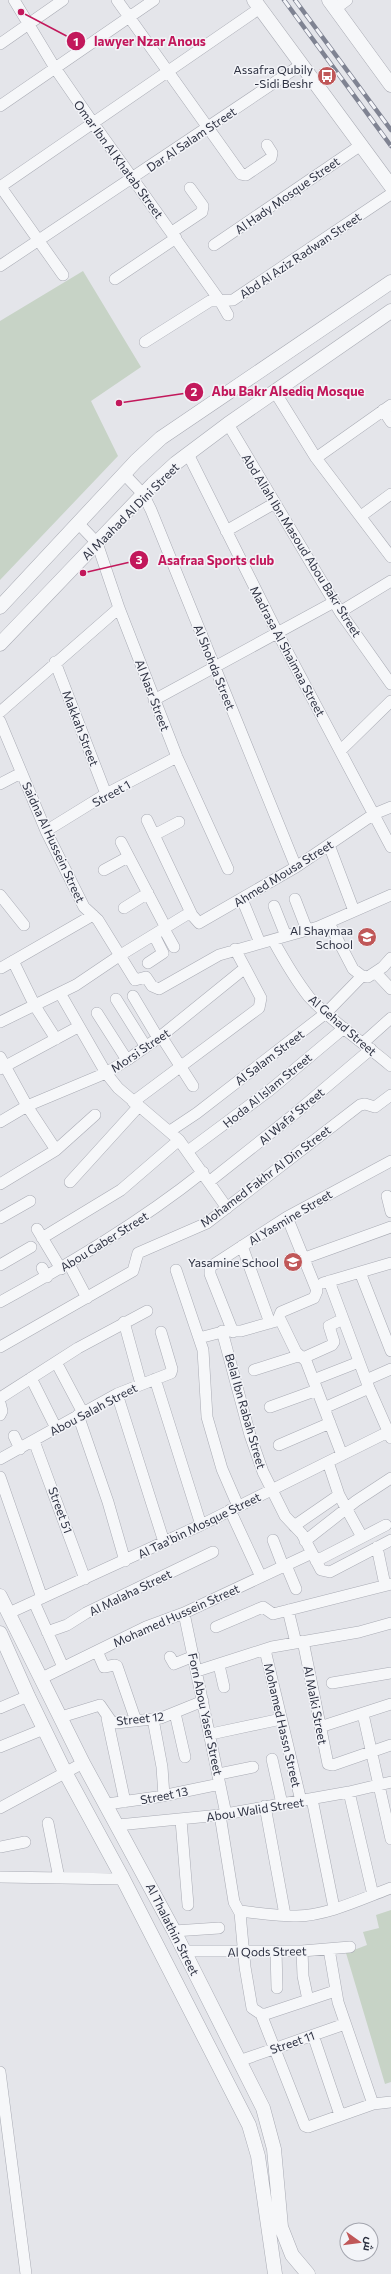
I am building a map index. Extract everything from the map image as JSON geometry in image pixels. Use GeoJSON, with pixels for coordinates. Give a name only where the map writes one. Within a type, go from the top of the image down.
{"type":"FeatureCollection","features":[{"type":"Feature","properties":{"kind":"street","name":"Omar Ibn Al Khatab Street"},"geometry":{"type":"LineString","coordinates":[[14,0],[55,68],[174,235],[220,301],[228,315]]}},
{"type":"Feature","properties":{"kind":"street"},"geometry":{"type":"LineString","coordinates":[[0,44],[63,0]]}},
{"type":"Feature","properties":{"kind":"street"},"geometry":{"type":"LineString","coordinates":[[117,0],[242,175],[246,175],[271,158],[272,153],[267,145]]}},
{"type":"Feature","properties":{"kind":"street"},"geometry":{"type":"LineString","coordinates":[[0,106],[154,0]]}},
{"type":"Feature","properties":{"kind":"street"},"geometry":{"type":"LineString","coordinates":[[347,0],[332,4],[390,83]]}},
{"type":"Feature","properties":{"kind":"street"},"geometry":{"type":"LineString","coordinates":[[63,275],[0,187],[168,72],[257,4],[391,186]]}},
{"type":"Feature","properties":{"kind":"street","name":"Dar Al Salam Street"},"geometry":{"type":"LineString","coordinates":[[0,266],[40,242],[302,64]]}},
{"type":"Feature","properties":{"kind":"street","name":"Al Hady Mosque Street"},"geometry":{"type":"LineString","coordinates":[[214,246],[361,145]]}},
{"type":"Feature","properties":{"kind":"street"},"geometry":{"type":"LineString","coordinates":[[115,279],[202,212],[203,206],[190,188]]}},
{"type":"Feature","properties":{"kind":"street","name":"Abd Al Aziz Radwan Street"},"geometry":{"type":"LineString","coordinates":[[145,342],[210,302],[233,300],[391,194]]}},
{"type":"Feature","properties":{"kind":"street"},"geometry":{"type":"LineString","coordinates":[[0,607],[148,449],[174,428],[391,282]]}},
{"type":"Feature","properties":{"kind":"street","name":"Al Maahad Al Dini Street"},"geometry":{"type":"LineString","coordinates":[[0,644],[143,494],[188,454],[228,424],[390,314]]}},
{"type":"Feature","properties":{"kind":"street"},"geometry":{"type":"LineString","coordinates":[[275,392],[316,458],[391,557]]}},
{"type":"Feature","properties":{"kind":"street"},"geometry":{"type":"LineString","coordinates":[[316,458],[387,407],[391,422]]}},
{"type":"Feature","properties":{"kind":"street","name":"Abd Allah Ibn Masoud Abou Bakr Street"},"geometry":{"type":"LineString","coordinates":[[228,424],[340,612],[391,684]]}},
{"type":"Feature","properties":{"kind":"street","name":"Madrasa Al Shaimaa Street"},"geometry":{"type":"LineString","coordinates":[[188,454],[277,632],[341,750],[391,847]]}},
{"type":"Feature","properties":{"kind":"street","name":"Al Shohda Street"},"geometry":{"type":"LineString","coordinates":[[124,474],[143,494],[215,666],[296,867]]}},
{"type":"Feature","properties":{"kind":"street"},"geometry":{"type":"LineString","coordinates":[[361,516],[391,494]]}},
{"type":"Feature","properties":{"kind":"street"},"geometry":{"type":"LineString","coordinates":[[226,531],[275,503]]}},
{"type":"Feature","properties":{"kind":"street","name":"Al Nasr Street"},"geometry":{"type":"LineString","coordinates":[[78,523],[97,543],[119,608],[154,700],[177,757],[228,869]]}},
{"type":"Feature","properties":{"kind":"street"},"geometry":{"type":"LineString","coordinates":[[340,612],[391,582]]}},
{"type":"Feature","properties":{"kind":"street"},"geometry":{"type":"LineString","coordinates":[[154,700],[334,602]]}},
{"type":"Feature","properties":{"kind":"street"},"geometry":{"type":"LineString","coordinates":[[0,712],[55,662],[119,608]]}},
{"type":"Feature","properties":{"kind":"street","name":"Makkah Street"},"geometry":{"type":"LineString","coordinates":[[55,662],[106,794]]}},
{"type":"Feature","properties":{"kind":"street"},"geometry":{"type":"LineString","coordinates":[[341,750],[391,701]]}},
{"type":"Feature","properties":{"kind":"street","name":"Saidna Al Hussein Street"},"geometry":{"type":"LineString","coordinates":[[0,721],[46,831],[84,906],[98,920],[132,978],[138,981],[146,977],[152,986],[159,989],[203,963],[235,949]]}},
{"type":"Feature","properties":{"kind":"street","name":"Street 1"},"geometry":{"type":"LineString","coordinates":[[46,831],[106,794],[177,757]]}},
{"type":"Feature","properties":{"kind":"street"},"geometry":{"type":"LineString","coordinates":[[0,784],[21,773]]}},
{"type":"Feature","properties":{"kind":"street","name":"Ahmed Mousa Street"},"geometry":{"type":"LineString","coordinates":[[192,915],[196,922],[202,922],[296,867],[374,814],[391,807]]}},
{"type":"Feature","properties":{"kind":"street"},"geometry":{"type":"LineString","coordinates":[[0,1022],[60,993],[90,976],[119,956],[186,915],[192,915],[147,820]]}},
{"type":"Feature","properties":{"kind":"street"},"geometry":{"type":"LineString","coordinates":[[154,835],[179,822]]}},
{"type":"Feature","properties":{"kind":"street"},"geometry":{"type":"LineString","coordinates":[[121,842],[174,947]]}},
{"type":"Feature","properties":{"kind":"street"},"geometry":{"type":"LineString","coordinates":[[329,845],[354,911]]}},
{"type":"Feature","properties":{"kind":"street"},"geometry":{"type":"LineString","coordinates":[[104,870],[128,856]]}},
{"type":"Feature","properties":{"kind":"street"},"geometry":{"type":"LineString","coordinates":[[124,908],[148,893]]}},
{"type":"Feature","properties":{"kind":"street"},"geometry":{"type":"LineString","coordinates":[[0,895],[24,925]]}},
{"type":"Feature","properties":{"kind":"street"},"geometry":{"type":"LineString","coordinates":[[70,1182],[136,1104],[260,1008],[261,998],[235,949],[273,940],[329,923],[391,895]]}},
{"type":"Feature","properties":{"kind":"street"},"geometry":{"type":"LineString","coordinates":[[242,899],[260,943]]}},
{"type":"Feature","properties":{"kind":"street"},"geometry":{"type":"LineString","coordinates":[[294,899],[307,930]]}},
{"type":"Feature","properties":{"kind":"street"},"geometry":{"type":"LineString","coordinates":[[274,906],[286,936]]}},
{"type":"Feature","properties":{"kind":"street"},"geometry":{"type":"LineString","coordinates":[[2,968],[93,915]]}},
{"type":"Feature","properties":{"kind":"street"},"geometry":{"type":"LineString","coordinates":[[329,923],[353,969],[362,976],[368,977],[376,973],[391,958]]}},
{"type":"Feature","properties":{"kind":"street"},"geometry":{"type":"LineString","coordinates":[[148,963],[163,953],[154,935]]}},
{"type":"Feature","properties":{"kind":"street","name":"Al Gehad Street"},"geometry":{"type":"LineString","coordinates":[[273,940],[296,980],[326,1013],[391,1066]]}},
{"type":"Feature","properties":{"kind":"street"},"geometry":{"type":"LineString","coordinates":[[13,961],[35,1006],[56,1039]]}},
{"type":"Feature","properties":{"kind":"street","name":"Morsi Street"},"geometry":{"type":"LineString","coordinates":[[0,1122],[27,1106],[106,1073],[127,1060],[159,1037],[245,968]]}},
{"type":"Feature","properties":{"kind":"street"},"geometry":{"type":"LineString","coordinates":[[376,973],[391,989]]}},
{"type":"Feature","properties":{"kind":"street","name":"Al Salam Street"},"geometry":{"type":"LineString","coordinates":[[170,1131],[197,1113],[326,1013],[362,976]]}},
{"type":"Feature","properties":{"kind":"street"},"geometry":{"type":"LineString","coordinates":[[60,993],[78,1027],[106,1073],[136,1104],[179,1140],[210,1181],[227,1208]]}},
{"type":"Feature","properties":{"kind":"street"},"geometry":{"type":"LineString","coordinates":[[133,996],[159,1037],[182,1067],[193,1086]]}},
{"type":"Feature","properties":{"kind":"street"},"geometry":{"type":"LineString","coordinates":[[116,999],[146,1047]]}},
{"type":"Feature","properties":{"kind":"street"},"geometry":{"type":"LineString","coordinates":[[98,1013],[127,1060]]}},
{"type":"Feature","properties":{"kind":"street","name":"Al Wafa' Street"},"geometry":{"type":"LineString","coordinates":[[210,1181],[292,1116],[367,1046],[391,1018]]}},
{"type":"Feature","properties":{"kind":"street"},"geometry":{"type":"LineString","coordinates":[[56,1150],[2,1064],[78,1027]]}},
{"type":"Feature","properties":{"kind":"street","name":"Hoda Al Islam Street"},"geometry":{"type":"LineString","coordinates":[[188,1151],[270,1090],[344,1028]]}},
{"type":"Feature","properties":{"kind":"street","name":"Mohamed Fakhr Al Din Street"},"geometry":{"type":"LineString","coordinates":[[0,1347],[133,1271],[138,1253],[202,1225],[227,1208],[360,1105],[365,1104],[375,1107],[391,1095]]}},
{"type":"Feature","properties":{"kind":"street"},"geometry":{"type":"LineString","coordinates":[[0,1184],[56,1150],[95,1115]]}},
{"type":"Feature","properties":{"kind":"street"},"geometry":{"type":"LineString","coordinates":[[87,1298],[65,1266],[39,1234],[121,1190],[179,1140]]}},
{"type":"Feature","properties":{"kind":"street","name":"Al Yasmine Street"},"geometry":{"type":"LineString","coordinates":[[228,1332],[209,1271],[213,1264],[287,1217],[391,1161]]}},
{"type":"Feature","properties":{"kind":"street","name":"Abou Gaber Street"},"geometry":{"type":"LineString","coordinates":[[2,1298],[44,1272],[65,1266],[163,1204],[203,1172]]}},
{"type":"Feature","properties":{"kind":"street"},"geometry":{"type":"LineString","coordinates":[[387,1196],[391,1212]]}},
{"type":"Feature","properties":{"kind":"street"},"geometry":{"type":"LineString","coordinates":[[0,1218],[30,1201]]}},
{"type":"Feature","properties":{"kind":"street"},"geometry":{"type":"LineString","coordinates":[[199,1338],[275,1321],[281,1312],[314,1298],[317,1291],[316,1285],[287,1217]]}},
{"type":"Feature","properties":{"kind":"street"},"geometry":{"type":"LineString","coordinates":[[305,1258],[391,1227]]}},
{"type":"Feature","properties":{"kind":"street"},"geometry":{"type":"LineString","coordinates":[[242,1246],[275,1321],[300,1357],[315,1385],[342,1455]]}},
{"type":"Feature","properties":{"kind":"street"},"geometry":{"type":"LineString","coordinates":[[0,1266],[31,1247]]}},
{"type":"Feature","properties":{"kind":"street"},"geometry":{"type":"LineString","coordinates":[[316,1285],[391,1263]]}},
{"type":"Feature","properties":{"kind":"street"},"geometry":{"type":"LineString","coordinates":[[176,1270],[199,1338],[205,1363],[204,1390],[207,1417],[234,1508],[260,1577]]}},
{"type":"Feature","properties":{"kind":"street"},"geometry":{"type":"LineString","coordinates":[[360,1272],[391,1351]]}},
{"type":"Feature","properties":{"kind":"street"},"geometry":{"type":"LineString","coordinates":[[329,1281],[367,1384],[387,1419],[389,1435]]}},
{"type":"Feature","properties":{"kind":"street"},"geometry":{"type":"LineString","coordinates":[[0,1398],[56,1362],[124,1322],[147,1311]]}},
{"type":"Feature","properties":{"kind":"street"},"geometry":{"type":"LineString","coordinates":[[254,1370],[300,1357],[332,1345],[334,1340],[329,1326],[343,1319]]}},
{"type":"Feature","properties":{"kind":"street"},"geometry":{"type":"LineString","coordinates":[[124,1322],[141,1384]]}},
{"type":"Feature","properties":{"kind":"street","name":"Abou Salah Street"},"geometry":{"type":"LineString","coordinates":[[0,1459],[117,1394],[169,1374],[172,1369],[161,1332]]}},
{"type":"Feature","properties":{"kind":"street","name":"Belal Ibn Rabah Street"},"geometry":{"type":"LineString","coordinates":[[228,1332],[250,1435],[271,1490],[285,1516],[305,1541],[316,1561]]}},
{"type":"Feature","properties":{"kind":"street"},"geometry":{"type":"LineString","coordinates":[[56,1362],[80,1414],[125,1561]]}},
{"type":"Feature","properties":{"kind":"street"},"geometry":{"type":"LineString","coordinates":[[270,1407],[359,1362]]}},
{"type":"Feature","properties":{"kind":"street"},"geometry":{"type":"LineString","coordinates":[[324,1408],[391,1369]]}},
{"type":"Feature","properties":{"kind":"street"},"geometry":{"type":"LineString","coordinates":[[30,1378],[56,1428]]}},
{"type":"Feature","properties":{"kind":"street"},"geometry":{"type":"LineString","coordinates":[[156,1379],[201,1525]]}},
{"type":"Feature","properties":{"kind":"street"},"geometry":{"type":"LineString","coordinates":[[117,1394],[164,1542]]}},
{"type":"Feature","properties":{"kind":"street"},"geometry":{"type":"LineString","coordinates":[[0,1403],[2,1411],[0,1415]]}},
{"type":"Feature","properties":{"kind":"street"},"geometry":{"type":"LineString","coordinates":[[279,1445],[330,1423]]}},
{"type":"Feature","properties":{"kind":"street","name":"Al Taa'bin Mosque Street"},"geometry":{"type":"LineString","coordinates":[[3,1604],[38,1600],[201,1525],[342,1455],[389,1435]]}},
{"type":"Feature","properties":{"kind":"street"},"geometry":{"type":"LineString","coordinates":[[14,1436],[20,1449]]}},
{"type":"Feature","properties":{"kind":"street","name":"Street 51"},"geometry":{"type":"LineString","coordinates":[[34,1441],[85,1579]]}},
{"type":"Feature","properties":{"kind":"street"},"geometry":{"type":"LineString","coordinates":[[328,1462],[339,1495],[362,1537]]}},
{"type":"Feature","properties":{"kind":"street"},"geometry":{"type":"LineString","coordinates":[[0,1477],[47,1632],[63,1668]]}},
{"type":"Feature","properties":{"kind":"street"},"geometry":{"type":"LineString","coordinates":[[305,1541],[346,1509],[391,1478]]}},
{"type":"Feature","properties":{"kind":"street"},"geometry":{"type":"LineString","coordinates":[[294,1526],[339,1495]]}},
{"type":"Feature","properties":{"kind":"street"},"geometry":{"type":"LineString","coordinates":[[386,1525],[316,1561],[330,1572],[391,1540]]}},
{"type":"Feature","properties":{"kind":"street"},"geometry":{"type":"LineString","coordinates":[[273,1540],[296,1589]]}},
{"type":"Feature","properties":{"kind":"street"},"geometry":{"type":"LineString","coordinates":[[216,1627],[263,1607],[273,1614],[388,1585],[377,1547]]}},
{"type":"Feature","properties":{"kind":"street","name":"Al Malaha Street"},"geometry":{"type":"LineString","coordinates":[[47,1632],[67,1625],[86,1613],[213,1552]]}},
{"type":"Feature","properties":{"kind":"street","name":"Mohamed Hussein Street"},"geometry":{"type":"LineString","coordinates":[[42,1678],[146,1627],[184,1613],[285,1565],[316,1561]]}},
{"type":"Feature","properties":{"kind":"street","name":"Al Thalathin Street"},"geometry":{"type":"LineString","coordinates":[[3,1604],[62,1717],[83,1763],[107,1804],[174,1931],[263,2108],[270,2128],[274,2149],[275,2274]]}},
{"type":"Feature","properties":{"kind":"street","name":"Al Malki Street"},"geometry":{"type":"LineString","coordinates":[[288,1610],[300,1642],[327,1762],[333,1765],[372,1752]]}},
{"type":"Feature","properties":{"kind":"street","name":"Forn Abou Yaser Street"},"geometry":{"type":"LineString","coordinates":[[184,1613],[220,1779],[234,1902],[239,1911],[243,1952],[252,2008],[266,2013],[274,2049],[304,2124],[308,2127],[340,2115]]}},
{"type":"Feature","properties":{"kind":"street"},"geometry":{"type":"LineString","coordinates":[[197,1672],[265,1650],[300,1642],[359,1632],[391,1623]]}},
{"type":"Feature","properties":{"kind":"street","name":"Al Thalathin Street"},"geometry":{"type":"LineString","coordinates":[[0,1633],[5,1653],[65,1772],[122,1877],[249,2125],[256,2145],[275,2228],[292,2255],[308,2274]]}},
{"type":"Feature","properties":{"kind":"street","name":"Mohamed Hassn Street"},"geometry":{"type":"LineString","coordinates":[[265,1650],[282,1719],[306,1800],[334,1908]]}},
{"type":"Feature","properties":{"kind":"street"},"geometry":{"type":"LineString","coordinates":[[97,1651],[104,1667],[117,1666],[136,1721]]}},
{"type":"Feature","properties":{"kind":"street"},"geometry":{"type":"LineString","coordinates":[[170,1657],[174,1664],[194,1656]]}},
{"type":"Feature","properties":{"kind":"street"},"geometry":{"type":"LineString","coordinates":[[219,1665],[224,1687]]}},
{"type":"Feature","properties":{"kind":"street"},"geometry":{"type":"LineString","coordinates":[[332,1684],[391,1673]]}},
{"type":"Feature","properties":{"kind":"street"},"geometry":{"type":"LineString","coordinates":[[0,1708],[28,1696]]}},
{"type":"Feature","properties":{"kind":"street","name":"Street 12"},"geometry":{"type":"LineString","coordinates":[[62,1717],[98,1705],[103,1706],[107,1718],[116,1723],[136,1721],[153,1719],[175,1713],[204,1701]]}},
{"type":"Feature","properties":{"kind":"street"},"geometry":{"type":"LineString","coordinates":[[320,1727],[391,1704]]}},
{"type":"Feature","properties":{"kind":"street"},"geometry":{"type":"LineString","coordinates":[[175,1713],[185,1758]]}},
{"type":"Feature","properties":{"kind":"street"},"geometry":{"type":"LineString","coordinates":[[363,1714],[372,1752],[386,1784],[391,1839]]}},
{"type":"Feature","properties":{"kind":"street"},"geometry":{"type":"LineString","coordinates":[[107,1718],[125,1802]]}},
{"type":"Feature","properties":{"kind":"street"},"geometry":{"type":"LineString","coordinates":[[153,1719],[162,1767],[164,1796]]}},
{"type":"Feature","properties":{"kind":"street"},"geometry":{"type":"LineString","coordinates":[[211,1734],[282,1719]]}},
{"type":"Feature","properties":{"kind":"street"},"geometry":{"type":"LineString","coordinates":[[0,1747],[44,1729]]}},
{"type":"Feature","properties":{"kind":"street"},"geometry":{"type":"LineString","coordinates":[[372,1752],[391,1745]]}},
{"type":"Feature","properties":{"kind":"street"},"geometry":{"type":"LineString","coordinates":[[272,1759],[282,1804]]}},
{"type":"Feature","properties":{"kind":"street"},"geometry":{"type":"LineString","coordinates":[[0,1808],[83,1763]]}},
{"type":"Feature","properties":{"kind":"street","name":"Street 13"},"geometry":{"type":"LineString","coordinates":[[107,1804],[164,1796],[253,1767]]}},
{"type":"Feature","properties":{"kind":"street","name":"Abou Walid Street"},"geometry":{"type":"LineString","coordinates":[[118,1825],[223,1815],[386,1784]]}},
{"type":"Feature","properties":{"kind":"street"},"geometry":{"type":"LineString","coordinates":[[349,1792],[373,1895]]}},
{"type":"Feature","properties":{"kind":"street"},"geometry":{"type":"LineString","coordinates":[[265,1806],[285,1915]]}},
{"type":"Feature","properties":{"kind":"street"},"geometry":{"type":"LineString","coordinates":[[181,1820],[188,1905]]}},
{"type":"Feature","properties":{"kind":"street"},"geometry":{"type":"LineString","coordinates":[[48,1823],[59,1878]]}},
{"type":"Feature","properties":{"kind":"street"},"geometry":{"type":"LineString","coordinates":[[0,1847],[25,1842]]}},
{"type":"Feature","properties":{"kind":"street"},"geometry":{"type":"LineString","coordinates":[[0,1878],[122,1877],[139,1865]]}},
{"type":"Feature","properties":{"kind":"street"},"geometry":{"type":"LineString","coordinates":[[239,1911],[285,1915],[310,1915],[391,1888]]}},
{"type":"Feature","properties":{"kind":"street"},"geometry":{"type":"LineString","coordinates":[[174,1931],[219,1928]]}},
{"type":"Feature","properties":{"kind":"street","name":"Al Qods Street"},"geometry":{"type":"LineString","coordinates":[[184,1951],[302,1951],[350,1947]]}},
{"type":"Feature","properties":{"kind":"street"},"geometry":{"type":"LineString","coordinates":[[329,1949],[335,1991],[373,2104]]}},
{"type":"Feature","properties":{"kind":"street"},"geometry":{"type":"LineString","coordinates":[[276,1951],[277,1988]]}},
{"type":"Feature","properties":{"kind":"street"},"geometry":{"type":"LineString","coordinates":[[302,1951],[303,1976],[308,2000]]}},
{"type":"Feature","properties":{"kind":"street"},"geometry":{"type":"LineString","coordinates":[[266,2013],[335,1991]]}},
{"type":"Feature","properties":{"kind":"street","name":"Street 11"},"geometry":{"type":"LineString","coordinates":[[239,2061],[345,2024]]}},
{"type":"Feature","properties":{"kind":"street"},"geometry":{"type":"LineString","coordinates":[[312,2036],[340,2115],[373,2104],[391,2102]]}},
{"type":"Feature","properties":{"kind":"street"},"geometry":{"type":"LineString","coordinates":[[0,2072],[5,2147],[26,2274]]}},
{"type":"Feature","properties":{"kind":"green space"},"geometry":{"type":"Polygon","coordinates":[[[83,271],[141,367],[91,401],[118,456],[0,580],[0,321],[83,271]]]}},
{"type":"Feature","properties":{"kind":"green space"},"geometry":{"type":"Polygon","coordinates":[[[391,1910],[391,2082],[385,2084],[346,1953],[367,1945],[363,1932],[379,1928],[376,1915],[391,1910]]]}},
{"type":"Feature","properties":{"kind":"railway"},"geometry":{"type":"LineString","coordinates":[[284,0],[391,146]]}},
{"type":"Feature","properties":{"kind":"railway"},"geometry":{"type":"LineString","coordinates":[[295,0],[391,130]]}},
{"type":"Feature","properties":{"kind":"place","name":"lawyer Nzar Anous"},"geometry":{"type":"Point","coordinates":[21,12]}},
{"type":"Feature","properties":{"kind":"place","name":"Assafra Qubily -Sidi Beshr"},"geometry":{"type":"Point","coordinates":[327,76]}},
{"type":"Feature","properties":{"kind":"place","name":"Abu Bakr Alsediq Mosque"},"geometry":{"type":"Point","coordinates":[119,403]}},
{"type":"Feature","properties":{"kind":"place","name":"Asafraa Sports club"},"geometry":{"type":"Point","coordinates":[83,573]}},
{"type":"Feature","properties":{"kind":"place","name":"Al Shaymaa School"},"geometry":{"type":"Point","coordinates":[367,937]}},
{"type":"Feature","properties":{"kind":"place","name":"Yasamine School"},"geometry":{"type":"Point","coordinates":[293,1262]}}]}
